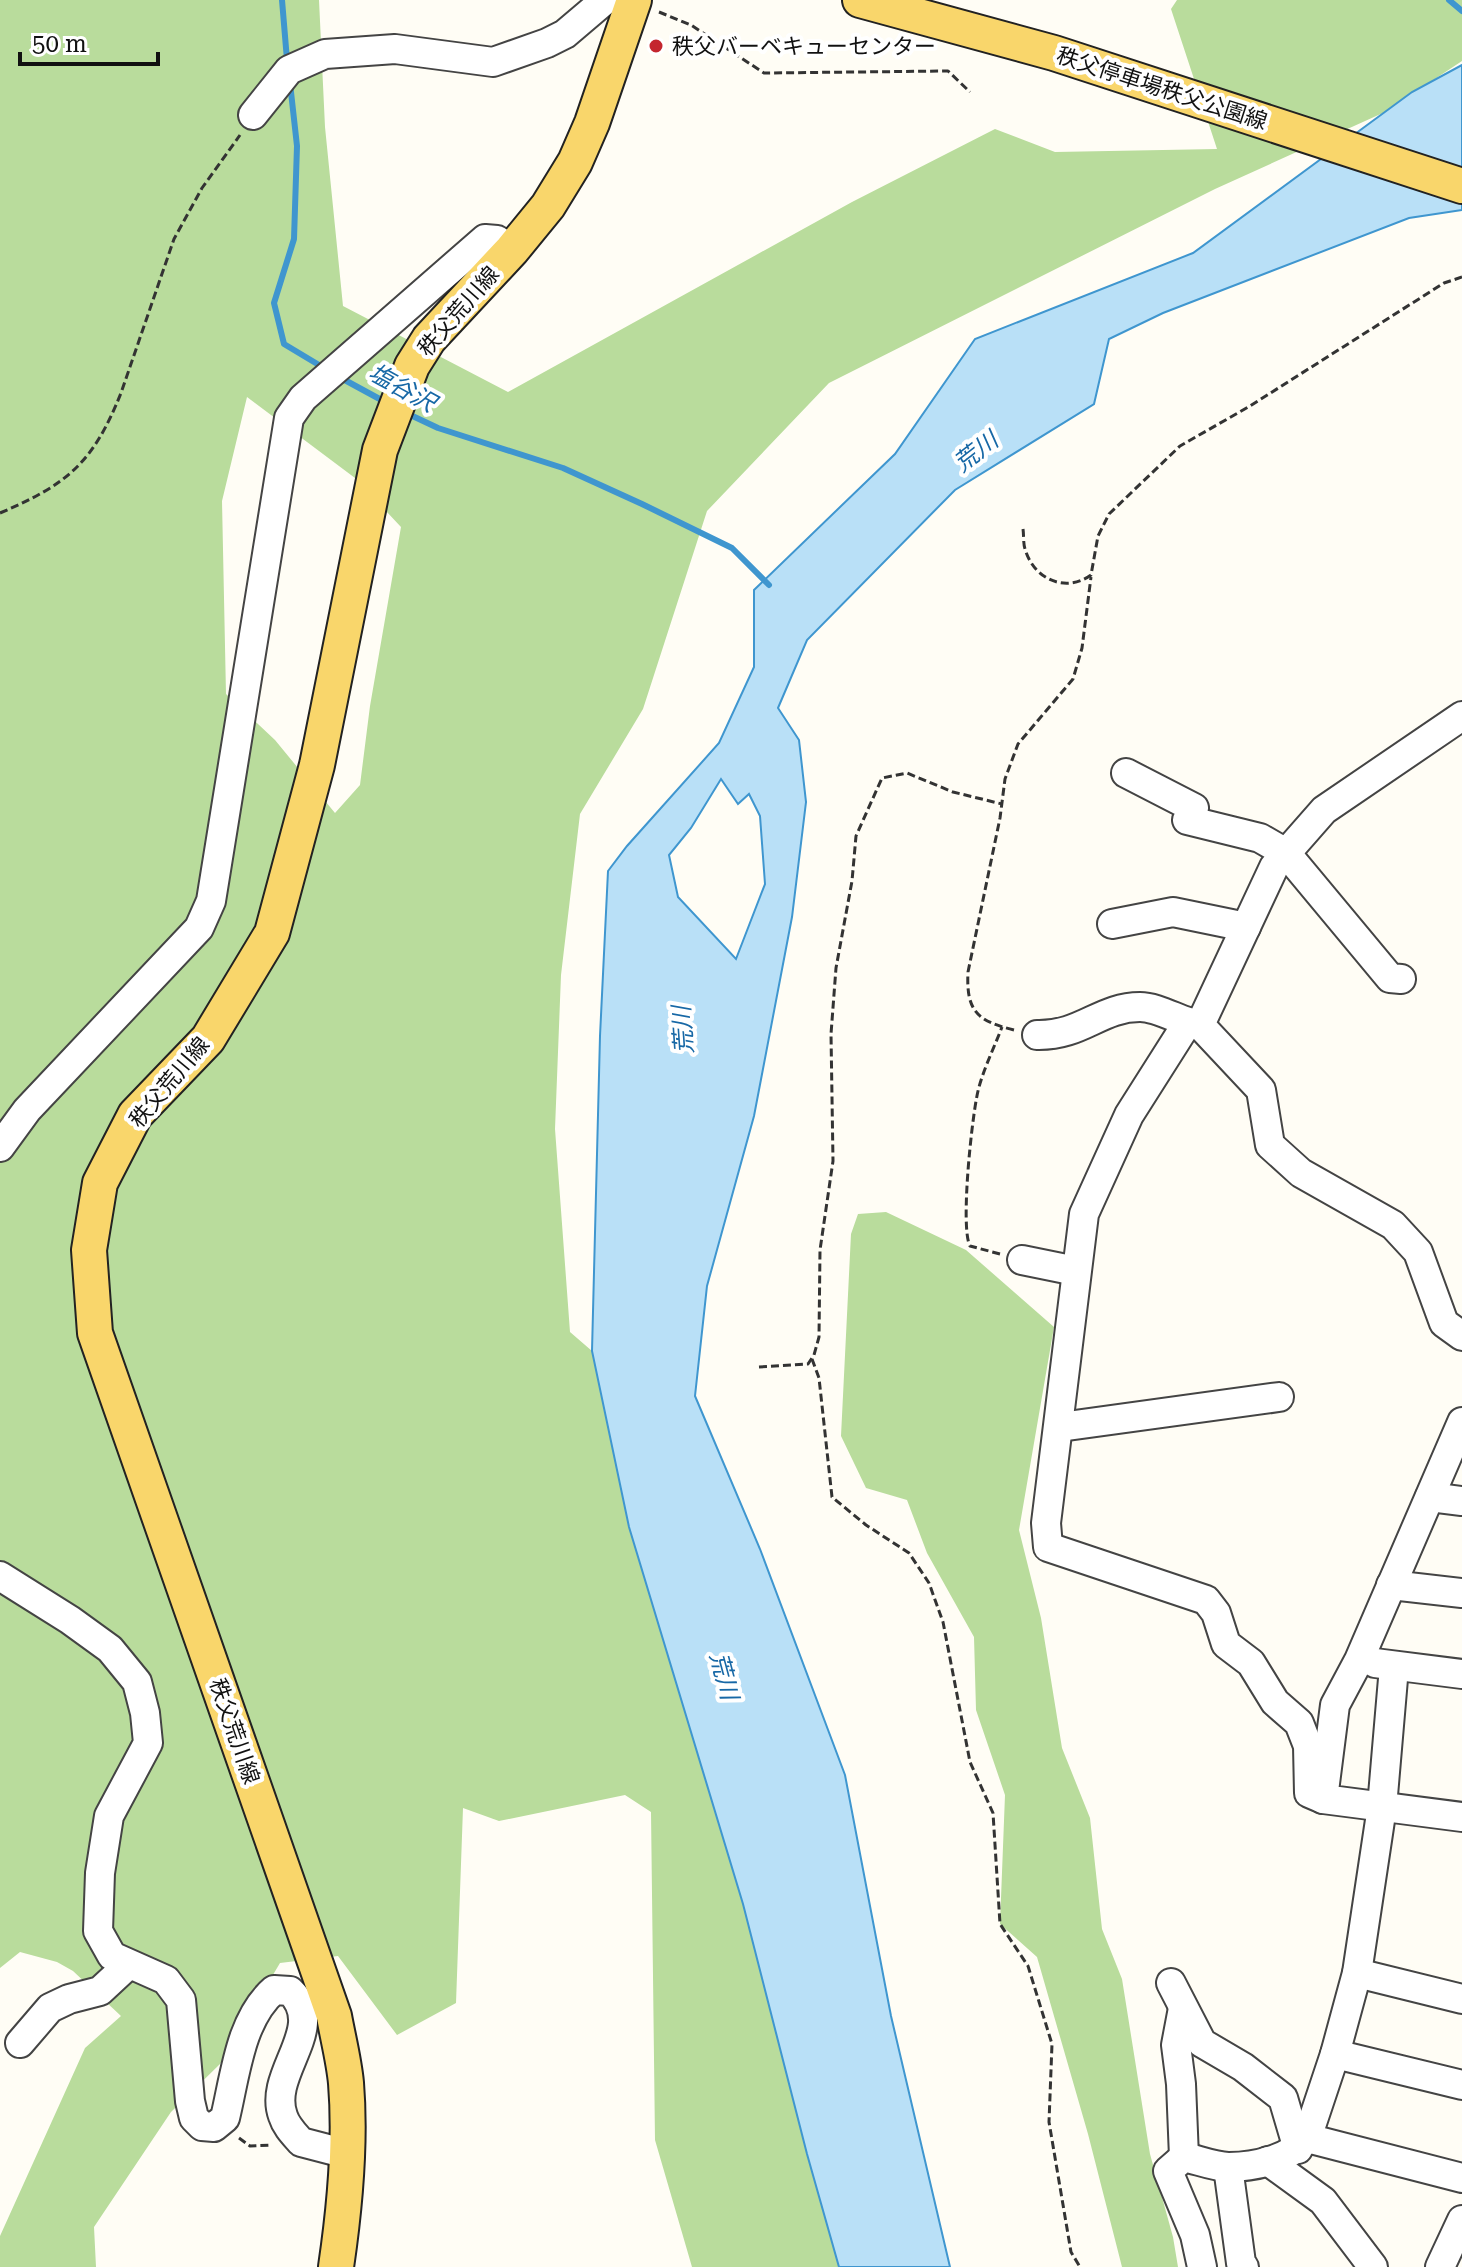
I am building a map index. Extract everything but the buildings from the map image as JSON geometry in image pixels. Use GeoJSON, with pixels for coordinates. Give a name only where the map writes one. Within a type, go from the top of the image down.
{"type":"FeatureCollection","features":[{"type":"Feature","properties":{"kind":"main road","name":"秩父荒川線"},"geometry":{"type":"LineString","coordinates":[[336,2267],[343,2221],[347,2154],[346,2081],[334,2016],[95,1333],[89,1250],[100,1183],[135,1115],[208,1039],[272,933],[317,765],[380,450],[412,366],[437,330],[512,250],[548,206],[575,162],[592,123],[624,0]]}},
{"type":"Feature","properties":{"kind":"main road","name":"秩父停車場秩父公園線"},"geometry":{"type":"LineString","coordinates":[[860,0],[1054,53],[1462,186]]}},
{"type":"Feature","properties":{"kind":"street"},"geometry":{"type":"LineString","coordinates":[[253,115],[289,70],[325,54],[395,49],[493,62],[547,43],[624,0]]}},
{"type":"Feature","properties":{"kind":"street"},"geometry":{"type":"LineString","coordinates":[[0,1147],[27,1110],[199,928],[211,901],[289,418],[303,398],[485,239],[497,240],[512,250]]}},
{"type":"Feature","properties":{"kind":"street"},"geometry":{"type":"LineString","coordinates":[[1462,716],[1324,810],[1274,867],[1246,927],[1194,1023],[1129,1115],[1084,1214],[1046,1523],[1048,1547],[1206,1600],[1216,1613],[1226,1644],[1251,1663],[1275,1702],[1299,1723],[1308,1746],[1309,1793],[1323,1799],[1462,1817]]}},
{"type":"Feature","properties":{"kind":"street"},"geometry":{"type":"LineString","coordinates":[[1126,773],[1194,808],[1187,820],[1260,838],[1286,853],[1390,978],[1401,979]]}},
{"type":"Feature","properties":{"kind":"street"},"geometry":{"type":"LineString","coordinates":[[1112,924],[1173,912],[1246,927]]}},
{"type":"Feature","properties":{"kind":"street"},"geometry":{"type":"LineString","coordinates":[[1037,1035],[1057,1035],[1087,1024],[1112,1010],[1142,1006],[1194,1023],[1261,1090],[1270,1145],[1301,1173],[1393,1225],[1418,1252],[1444,1323],[1462,1336]]}},
{"type":"Feature","properties":{"kind":"street"},"geometry":{"type":"LineString","coordinates":[[1022,1260],[1076,1271]]}},
{"type":"Feature","properties":{"kind":"street"},"geometry":{"type":"LineString","coordinates":[[1060,1427],[1279,1397]]}},
{"type":"Feature","properties":{"kind":"street"},"geometry":{"type":"LineString","coordinates":[[1323,1799],[1335,1705],[1359,1660],[1462,1422]]}},
{"type":"Feature","properties":{"kind":"street"},"geometry":{"type":"LineString","coordinates":[[1430,1497],[1462,1501]]}},
{"type":"Feature","properties":{"kind":"street"},"geometry":{"type":"LineString","coordinates":[[0,1576],[110,1649],[137,1682],[148,1743],[109,1816],[100,1873],[98,1931],[112,1956],[166,1980],[181,2000],[194,2118],[202,2126],[214,2127],[225,2118],[240,2058],[261,2001],[274,1990],[290,1991],[298,2000],[304,2020],[296,2050],[285,2071],[280,2097],[282,2115],[301,2142],[347,2154]]}},
{"type":"Feature","properties":{"kind":"street"},"geometry":{"type":"LineString","coordinates":[[1391,1585],[1462,1593]]}},
{"type":"Feature","properties":{"kind":"street"},"geometry":{"type":"LineString","coordinates":[[1359,1660],[1462,1674]]}},
{"type":"Feature","properties":{"kind":"street"},"geometry":{"type":"LineString","coordinates":[[1303,2144],[1335,2054],[1357,1973],[1382,1807],[1394,1667]]}},
{"type":"Feature","properties":{"kind":"street"},"geometry":{"type":"LineString","coordinates":[[20,2043],[50,2008],[69,1999],[100,1991],[128,1965]]}},
{"type":"Feature","properties":{"kind":"street"},"geometry":{"type":"LineString","coordinates":[[1357,1973],[1461,1993]]}},
{"type":"Feature","properties":{"kind":"street"},"geometry":{"type":"LineString","coordinates":[[1184,2157],[1176,2045],[1177,1996],[1202,2043],[1243,2067],[1283,2098],[1303,2144]]}},
{"type":"Feature","properties":{"kind":"street"},"geometry":{"type":"LineString","coordinates":[[1335,2054],[1462,2085]]}},
{"type":"Feature","properties":{"kind":"street"},"geometry":{"type":"LineString","coordinates":[[1184,2157],[1228,2167],[1268,2161],[1303,2144],[1462,2178]]}},
{"type":"Feature","properties":{"kind":"street"},"geometry":{"type":"LineString","coordinates":[[1184,2157],[1168,2171],[1195,2235],[1202,2267]]}},
{"type":"Feature","properties":{"kind":"street"},"geometry":{"type":"LineString","coordinates":[[1268,2161],[1323,2201],[1373,2267]]}},
{"type":"Feature","properties":{"kind":"street"},"geometry":{"type":"LineString","coordinates":[[1228,2167],[1244,2267]]}},
{"type":"Feature","properties":{"kind":"street"},"geometry":{"type":"LineString","coordinates":[[1440,2267],[1462,2220]]}},
{"type":"Feature","properties":{"kind":"path"},"geometry":{"type":"LineString","coordinates":[[624,0],[691,25],[764,73],[948,71],[970,92]]}},
{"type":"Feature","properties":{"kind":"path"},"geometry":{"type":"LineString","coordinates":[[0,513],[59,485],[88,458],[121,393],[174,239],[202,188],[253,115]]}},
{"type":"Feature","properties":{"kind":"path"},"geometry":{"type":"LineString","coordinates":[[1037,1035],[994,1025],[977,1012],[967,997],[968,972],[1005,779],[1018,744],[1073,679],[1082,648],[1098,536],[1109,514],[1180,446],[1250,406],[1444,283],[1462,277]]}},
{"type":"Feature","properties":{"kind":"path"},"geometry":{"type":"LineString","coordinates":[[1023,529],[1025,550],[1038,571],[1055,584],[1079,583],[1091,575]]}},
{"type":"Feature","properties":{"kind":"path"},"geometry":{"type":"LineString","coordinates":[[759,1367],[808,1364],[819,1337],[820,1250],[833,1161],[831,1034],[836,968],[852,881],[856,836],[882,778],[907,773],[953,792],[1002,804]]}},
{"type":"Feature","properties":{"kind":"path"},"geometry":{"type":"LineString","coordinates":[[1002,1027],[977,1092],[965,1212],[966,1238],[970,1246],[1022,1260]]}},
{"type":"Feature","properties":{"kind":"path"},"geometry":{"type":"LineString","coordinates":[[812,1359],[819,1378],[832,1497],[866,1525],[909,1553],[929,1583],[943,1622],[970,1762],[993,1813],[1000,1924],[1028,1966],[1052,2044],[1049,2122],[1071,2252],[1080,2267]]}},
{"type":"Feature","properties":{"kind":"path"},"geometry":{"type":"LineString","coordinates":[[225,2118],[240,2139],[250,2146],[301,2142]]}},
{"type":"Feature","properties":{"kind":"green space"},"geometry":{"type":"Polygon","coordinates":[[[0,0],[319,0],[325,127],[343,306],[508,392],[852,202],[995,129],[1055,152],[1217,149],[1171,9],[1177,0],[1462,0],[1462,61],[1385,112],[1215,189],[829,383],[707,511],[643,709],[580,814],[561,975],[555,1129],[570,1332],[592,1351],[629,1527],[743,1904],[839,2267],[692,2267],[655,2140],[651,1812],[625,1795],[499,1821],[463,1808],[456,2003],[397,2035],[338,1956],[280,1963],[220,2064],[171,2112],[94,2227],[96,2267],[0,2267],[0,2236],[85,2048],[121,2016],[73,1971],[57,1962],[20,1952],[0,1968],[0,0]],[[247,397],[222,501],[226,694],[275,740],[335,813],[360,785],[370,706],[401,527],[355,478],[247,397]]]}},
{"type":"Feature","properties":{"kind":"green space"},"geometry":{"type":"Polygon","coordinates":[[[886,1212],[966,1250],[1054,1327],[1019,1530],[1041,1618],[1062,1748],[1090,1818],[1102,1929],[1122,1979],[1150,2154],[1178,2267],[1122,2267],[1037,1957],[1000,1924],[1005,1795],[976,1710],[974,1637],[927,1553],[907,1500],[866,1488],[841,1436],[851,1234],[858,1214],[886,1212]]]}},
{"type":"Feature","properties":{"kind":"water","name":"荒川"},"geometry":{"type":"Polygon","coordinates":[[[1462,65],[1462,210],[1409,218],[1163,313],[1109,339],[1094,404],[955,490],[807,640],[778,708],[799,740],[806,802],[792,917],[754,1116],[707,1286],[695,1396],[760,1549],[845,1775],[891,2016],[950,2267],[839,2267],[743,1904],[629,1527],[592,1351],[600,1036],[608,871],[719,743],[754,667],[754,590],[895,454],[975,339],[1193,253],[1412,92],[1462,65]],[[721,779],[691,828],[669,855],[678,897],[736,959],[765,884],[760,816],[749,794],[738,804],[721,779]]]}},
{"type":"Feature","properties":{"kind":"waterway","name":"塩谷沢"},"geometry":{"type":"LineString","coordinates":[[282,0],[287,60]]}},
{"type":"Feature","properties":{"kind":"waterway"},"geometry":{"type":"LineString","coordinates":[[1449,0],[1462,11]]}},
{"type":"Feature","properties":{"kind":"waterway","name":"塩谷沢"},"geometry":{"type":"LineString","coordinates":[[290,83],[297,146],[294,239],[274,303],[284,344],[324,368]]}},
{"type":"Feature","properties":{"kind":"waterway","name":"塩谷沢"},"geometry":{"type":"LineString","coordinates":[[341,378],[387,403]]}},
{"type":"Feature","properties":{"kind":"waterway","name":"塩谷沢"},"geometry":{"type":"LineString","coordinates":[[404,412],[438,428],[563,468],[642,504],[732,548],[769,585]]}},
{"type":"Feature","properties":{"kind":"place","name":"秩父バーベキューセンター"},"geometry":{"type":"Point","coordinates":[656,46]}}]}
